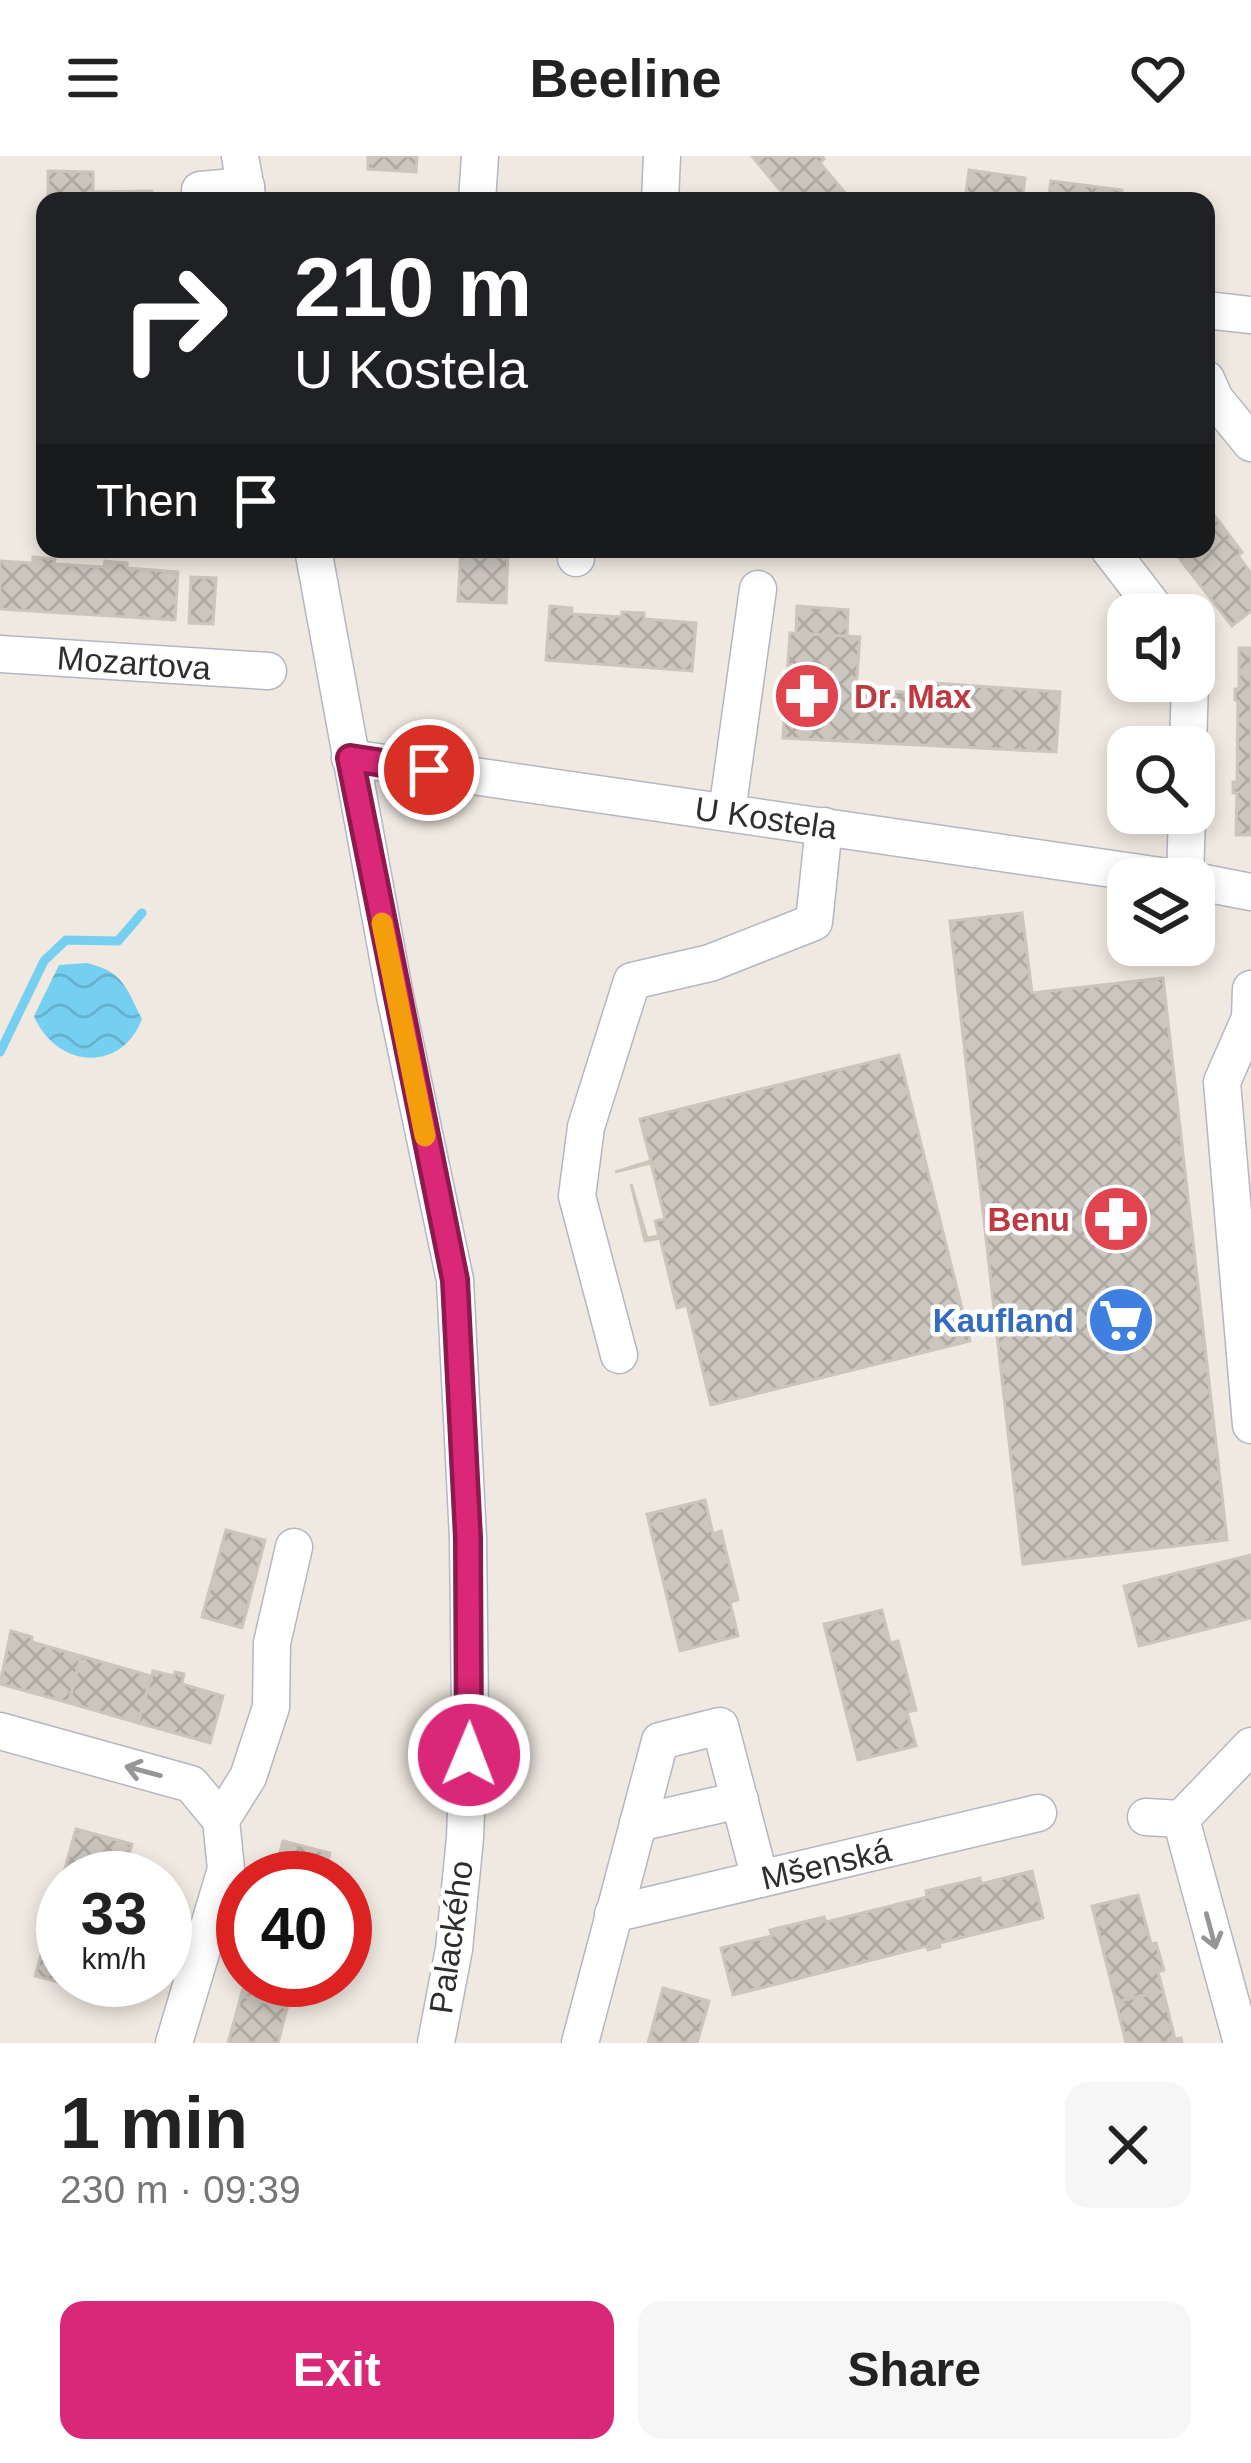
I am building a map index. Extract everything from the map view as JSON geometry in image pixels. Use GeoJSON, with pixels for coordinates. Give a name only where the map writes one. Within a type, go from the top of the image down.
{"type":"FeatureCollection","features":[{"type":"Feature","properties":{"kind":"street"},"geometry":{"type":"LineString","coordinates":[[478,192],[480,156]]}},
{"type":"Feature","properties":{"kind":"street"},"geometry":{"type":"LineString","coordinates":[[660,192],[662,156]]}},
{"type":"Feature","properties":{"kind":"street"},"geometry":{"type":"LineString","coordinates":[[200,190],[245,181]]}},
{"type":"Feature","properties":{"kind":"street"},"geometry":{"type":"LineString","coordinates":[[1215,311],[1251,314]]}},
{"type":"Feature","properties":{"kind":"street"},"geometry":{"type":"LineString","coordinates":[[1215,399],[1251,443]]}},
{"type":"Feature","properties":{"kind":"street","name":"Palackého"},"geometry":{"type":"LineString","coordinates":[[315,558],[455,1280],[468,1538],[470,1713],[457,1927],[436,2043]]}},
{"type":"Feature","properties":{"kind":"street"},"geometry":{"type":"LineString","coordinates":[[1116,558],[1144,594]]}},
{"type":"Feature","properties":{"kind":"street"},"geometry":{"type":"LineString","coordinates":[[727,812],[758,589]]}},
{"type":"Feature","properties":{"kind":"street","name":"Mozartova"},"geometry":{"type":"LineString","coordinates":[[0,654],[268,671]]}},
{"type":"Feature","properties":{"kind":"street","name":"U Kostela"},"geometry":{"type":"LineString","coordinates":[[350,758],[1107,868]]}},
{"type":"Feature","properties":{"kind":"street"},"geometry":{"type":"LineString","coordinates":[[619,1355],[577,1196],[586,1127],[632,981],[710,963],[814,922],[824,826]]}},
{"type":"Feature","properties":{"kind":"street","name":"U Kostela"},"geometry":{"type":"LineString","coordinates":[[1215,885],[1251,891]]}},
{"type":"Feature","properties":{"kind":"street"},"geometry":{"type":"LineString","coordinates":[[1251,989],[1250,1019],[1222,1082],[1251,1425]]}},
{"type":"Feature","properties":{"kind":"street"},"geometry":{"type":"LineString","coordinates":[[221,1820],[240,1796],[271,1707],[272,1643],[294,1547]]}},
{"type":"Feature","properties":{"kind":"street"},"geometry":{"type":"LineString","coordinates":[[580,2043],[660,1741],[720,1726],[760,1879]]}},
{"type":"Feature","properties":{"kind":"street"},"geometry":{"type":"LineString","coordinates":[[0,1731],[191,1784],[221,1820],[226,1868],[174,2043]]}},
{"type":"Feature","properties":{"kind":"street"},"geometry":{"type":"LineString","coordinates":[[1242,2043],[1163,1818],[1251,1746]]}},
{"type":"Feature","properties":{"kind":"street"},"geometry":{"type":"LineString","coordinates":[[638,1823],[740,1801]]}},
{"type":"Feature","properties":{"kind":"street","name":"Mšenská"},"geometry":{"type":"LineString","coordinates":[[613,1914],[1038,1813]]}},
{"type":"Feature","properties":{"kind":"water"},"geometry":{"type":"Polygon","coordinates":[[[87,963],[116,976],[142,1019],[119,1049],[88,1058],[57,1046],[34,1016],[59,965],[87,963]]]}},
{"type":"Feature","properties":{"kind":"building"},"geometry":{"type":"Polygon","coordinates":[[[368,156],[417,156],[416,172],[368,169],[368,156]]]}},
{"type":"Feature","properties":{"kind":"building"},"geometry":{"type":"Polygon","coordinates":[[[752,156],[822,156],[820,163],[844,192],[782,192],[752,156]]]}},
{"type":"Feature","properties":{"kind":"building"},"geometry":{"type":"Polygon","coordinates":[[[969,170],[1025,178],[1023,192],[966,192],[969,170]]]}},
{"type":"Feature","properties":{"kind":"building"},"geometry":{"type":"Polygon","coordinates":[[[48,171],[93,172],[93,192],[48,192],[48,171]]]}},
{"type":"Feature","properties":{"kind":"building"},"geometry":{"type":"Polygon","coordinates":[[[1051,181],[1122,190],[1122,192],[1049,192],[1051,181]]]}},
{"type":"Feature","properties":{"kind":"building"},"geometry":{"type":"Polygon","coordinates":[[[1215,516],[1242,552],[1238,556],[1251,573],[1251,611],[1232,626],[1215,604],[1215,594],[1207,594],[1179,558],[1215,558],[1215,516]]]}},
{"type":"Feature","properties":{"kind":"building"},"geometry":{"type":"Polygon","coordinates":[[[33,557],[55,559],[54,564],[104,567],[105,561],[127,563],[127,568],[178,572],[175,620],[0,609],[0,561],[33,563],[33,557]]]}},
{"type":"Feature","properties":{"kind":"building"},"geometry":{"type":"Polygon","coordinates":[[[460,558],[508,558],[506,603],[458,601],[460,558]]]}},
{"type":"Feature","properties":{"kind":"building"},"geometry":{"type":"Polygon","coordinates":[[[191,577],[216,578],[213,624],[189,623],[191,577]]]}},
{"type":"Feature","properties":{"kind":"building"},"geometry":{"type":"Polygon","coordinates":[[[550,606],[572,608],[572,614],[622,617],[622,612],[644,613],[644,619],[696,623],[692,671],[546,660],[550,606]]]}},
{"type":"Feature","properties":{"kind":"building"},"geometry":{"type":"Polygon","coordinates":[[[797,606],[848,610],[847,637],[796,633],[797,606]]]}},
{"type":"Feature","properties":{"kind":"building"},"geometry":{"type":"Polygon","coordinates":[[[790,633],[860,637],[856,689],[935,694],[936,683],[1060,692],[1056,752],[783,738],[790,633]]]}},
{"type":"Feature","properties":{"kind":"building"},"geometry":{"type":"Polygon","coordinates":[[[1239,648],[1251,648],[1251,835],[1236,835],[1237,793],[1233,793],[1239,648]]]}},
{"type":"Feature","properties":{"kind":"building"},"geometry":{"type":"Polygon","coordinates":[[[1022,913],[1032,993],[1163,978],[1227,1540],[1023,1564],[950,921],[1022,913]]]}},
{"type":"Feature","properties":{"kind":"building"},"geometry":{"type":"Polygon","coordinates":[[[899,1055],[970,1341],[711,1405],[687,1305],[677,1308],[660,1238],[645,1241],[631,1184],[647,1238],[659,1236],[655,1221],[665,1219],[651,1163],[615,1172],[651,1161],[640,1119],[899,1055]]]}},
{"type":"Feature","properties":{"kind":"building"},"geometry":{"type":"Polygon","coordinates":[[[705,1500],[713,1534],[721,1531],[738,1600],[730,1602],[738,1636],[680,1651],[647,1514],[705,1500]]]}},
{"type":"Feature","properties":{"kind":"building"},"geometry":{"type":"Polygon","coordinates":[[[226,1530],[265,1540],[242,1628],[202,1617],[226,1530]]]}},
{"type":"Feature","properties":{"kind":"building"},"geometry":{"type":"Polygon","coordinates":[[[1251,1555],[1251,1618],[1139,1646],[1124,1586],[1251,1555]]]}},
{"type":"Feature","properties":{"kind":"building"},"geometry":{"type":"Polygon","coordinates":[[[882,1610],[890,1643],[898,1641],[916,1710],[907,1712],[916,1746],[858,1760],[824,1624],[882,1610]]]}},
{"type":"Feature","properties":{"kind":"building"},"geometry":{"type":"Polygon","coordinates":[[[11,1631],[81,1656],[69,1703],[0,1684],[11,1631]]]}},
{"type":"Feature","properties":{"kind":"building"},"geometry":{"type":"Polygon","coordinates":[[[81,1656],[151,1676],[138,1723],[69,1703],[81,1656]]]}},
{"type":"Feature","properties":{"kind":"building"},"geometry":{"type":"Polygon","coordinates":[[[153,1671],[184,1674],[182,1684],[223,1696],[210,1743],[138,1723],[153,1671]]]}},
{"type":"Feature","properties":{"kind":"building"},"geometry":{"type":"Polygon","coordinates":[[[76,1829],[132,1844],[130,1851],[70,1851],[76,1829]]]}},
{"type":"Feature","properties":{"kind":"building"},"geometry":{"type":"Polygon","coordinates":[[[283,1841],[322,1851],[280,1851],[283,1841]]]}},
{"type":"Feature","properties":{"kind":"building"},"geometry":{"type":"Polygon","coordinates":[[[1032,1871],[1043,1918],[733,1995],[721,1948],[772,1936],[770,1930],[824,1917],[826,1922],[927,1897],[926,1891],[1032,1871]]]}},
{"type":"Feature","properties":{"kind":"building"},"geometry":{"type":"Polygon","coordinates":[[[1138,1895],[1151,1944],[1156,1943],[1164,1970],[1158,1972],[1163,1991],[1116,2002],[1092,1906],[1138,1895]]]}},
{"type":"Feature","properties":{"kind":"building"},"geometry":{"type":"Polygon","coordinates":[[[663,1988],[709,2001],[697,2043],[648,2043],[663,1988]]]}},
{"type":"Feature","properties":{"kind":"building"},"geometry":{"type":"Polygon","coordinates":[[[1163,1991],[1175,2039],[1181,2038],[1182,2043],[1126,2043],[1116,2002],[1163,1991]]]}},
{"type":"Feature","properties":{"kind":"building"},"geometry":{"type":"Polygon","coordinates":[[[238,2007],[287,2008],[278,2043],[228,2043],[238,2007]]]}},
{"type":"Feature","properties":{"kind":"waterway"},"geometry":{"type":"LineString","coordinates":[[0,1052],[44,961],[66,940],[118,941],[142,913]]}},
{"type":"Feature","properties":{"kind":"slow traffic"},"geometry":{"type":"LineString","coordinates":[[382,923],[425,1136]]}},
{"type":"Feature","properties":{"kind":"place","name":"Dr. Max"},"geometry":{"type":"Point","coordinates":[807,696]}},
{"type":"Feature","properties":{"kind":"place","name":"Benu"},"geometry":{"type":"Point","coordinates":[1116,1219]}},
{"type":"Feature","properties":{"kind":"place","name":"Kaufland"},"geometry":{"type":"Point","coordinates":[1121,1320]}},
{"type":"Feature","properties":{"kind":"route"},"geometry":{"type":"LineString","coordinates":[[429,770],[350,758],[455,1280],[468,1538],[469,1755]]}}]}
